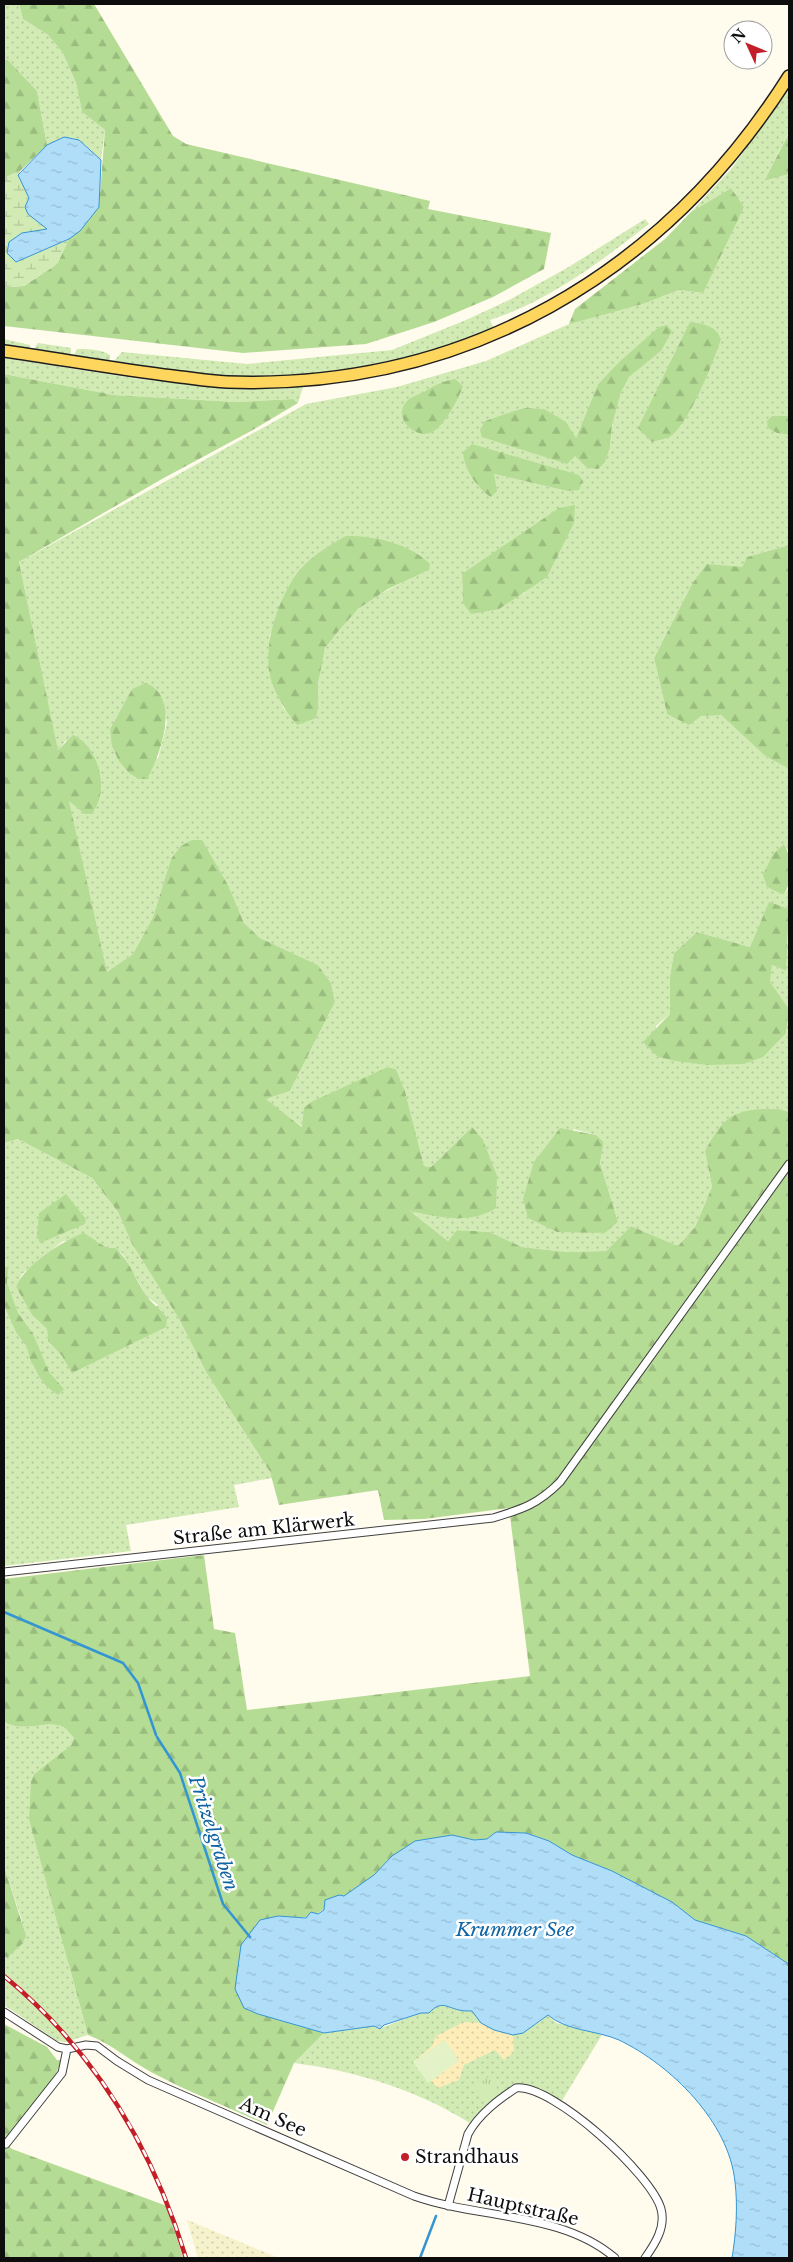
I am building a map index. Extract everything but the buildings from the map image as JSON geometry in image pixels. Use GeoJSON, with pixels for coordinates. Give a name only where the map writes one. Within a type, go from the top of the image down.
{"type":"FeatureCollection","features":[{"type":"Feature","properties":{"kind":"main road"},"geometry":{"type":"LineString","coordinates":[[4,351],[83,364],[226,382],[301,381],[379,370],[440,355],[490,337],[537,314],[592,282],[641,247],[682,212],[737,151],[789,76]]}},
{"type":"Feature","properties":{"kind":"street","name":"Straße am Klärwerk"},"geometry":{"type":"LineString","coordinates":[[4,1572],[493,1518],[527,1508],[544,1498],[560,1482],[789,1164]]}},
{"type":"Feature","properties":{"kind":"street"},"geometry":{"type":"LineString","coordinates":[[4,2012],[48,2043],[67,2049],[62,2073],[6,2144]]}},
{"type":"Feature","properties":{"kind":"street","name":"Am See"},"geometry":{"type":"LineString","coordinates":[[67,2049],[90,2045],[97,2046],[116,2062],[148,2080],[414,2196],[448,2206]]}},
{"type":"Feature","properties":{"kind":"street"},"geometry":{"type":"LineString","coordinates":[[448,2206],[468,2134],[473,2125],[498,2101],[516,2088],[534,2090],[577,2114],[592,2126],[657,2198],[662,2210],[662,2224],[658,2236],[645,2258]]}},
{"type":"Feature","properties":{"kind":"street","name":"Hauptstraße"},"geometry":{"type":"LineString","coordinates":[[448,2206],[570,2230],[594,2242],[615,2258]]}},
{"type":"Feature","properties":{"kind":"shaded area"},"geometry":{"type":"Polygon","coordinates":[[[187,2220],[279,2258],[198,2258],[187,2220]]]}},
{"type":"Feature","properties":{"kind":"green space"},"geometry":{"type":"Polygon","coordinates":[[[4,4],[19,4],[23,19],[48,35],[63,53],[76,83],[82,112],[105,130],[101,160],[83,143],[72,138],[47,145],[37,91],[8,60],[4,59],[4,4]]]}},
{"type":"Feature","properties":{"kind":"green space"},"geometry":{"type":"Polygon","coordinates":[[[19,4],[94,4],[173,136],[186,144],[430,201],[428,209],[551,233],[544,269],[493,297],[434,322],[366,344],[243,353],[4,326],[4,287],[24,286],[57,264],[69,239],[80,231],[99,207],[105,130],[82,112],[76,83],[63,53],[48,35],[23,19],[19,4]]]}},
{"type":"Feature","properties":{"kind":"green space"},"geometry":{"type":"Polygon","coordinates":[[[4,59],[8,60],[37,91],[47,145],[20,171],[4,178],[4,59]]]}},
{"type":"Feature","properties":{"kind":"green space"},"geometry":{"type":"Polygon","coordinates":[[[789,88],[789,132],[764,181],[789,174],[789,416],[772,416],[777,433],[789,435],[789,545],[747,557],[742,567],[692,584],[654,658],[667,714],[721,715],[765,756],[789,769],[789,852],[784,844],[767,887],[783,895],[789,888],[789,909],[769,903],[750,947],[697,932],[674,953],[670,976],[670,1014],[656,1026],[658,1057],[706,1065],[786,1033],[789,1009],[789,1112],[784,1110],[705,1151],[712,1187],[695,1227],[678,1246],[631,1226],[606,1251],[566,1252],[522,1247],[490,1232],[457,1230],[448,1241],[409,1210],[472,1127],[431,1167],[424,1166],[405,1091],[396,1069],[388,1067],[303,1116],[303,1127],[265,1099],[290,1091],[335,1002],[331,983],[318,965],[260,938],[244,923],[229,887],[171,859],[153,917],[133,954],[107,973],[68,800],[66,740],[58,751],[19,562],[306,404],[397,387],[486,361],[569,324],[580,307],[612,312],[643,304],[679,290],[703,293],[734,192],[731,188],[691,212],[732,168],[789,88]],[[659,328],[620,361],[598,384],[576,438],[524,408],[485,421],[575,456],[587,468],[610,447],[617,400],[625,383],[630,376],[661,351],[659,328]],[[472,444],[494,474],[567,491],[472,444]],[[429,570],[270,634],[269,672],[284,709],[318,707],[321,661],[326,647],[335,633],[345,621],[371,600],[429,570]],[[462,574],[463,603],[526,593],[462,574]],[[132,689],[110,729],[158,759],[167,723],[163,701],[132,689]],[[573,1129],[583,1231],[605,1233],[618,1222],[600,1163],[604,1142],[596,1135],[573,1129]]]}},
{"type":"Feature","properties":{"kind":"green space"},"geometry":{"type":"Polygon","coordinates":[[[789,133],[789,174],[764,181],[789,133]]]}},
{"type":"Feature","properties":{"kind":"green space"},"geometry":{"type":"Polygon","coordinates":[[[20,171],[18,175],[29,198],[25,207],[38,222],[48,229],[16,262],[69,239],[57,264],[24,286],[4,287],[4,178],[20,171]]]}},
{"type":"Feature","properties":{"kind":"green space"},"geometry":{"type":"Polygon","coordinates":[[[731,188],[744,207],[703,293],[679,290],[643,304],[569,324],[575,309],[665,239],[691,212],[731,188]]]}},
{"type":"Feature","properties":{"kind":"green space"},"geometry":{"type":"Polygon","coordinates":[[[645,219],[649,224],[593,266],[533,302],[490,320],[494,329],[416,355],[377,364],[298,374],[218,376],[134,368],[4,346],[4,339],[30,345],[30,348],[34,349],[38,343],[71,348],[71,355],[74,355],[77,349],[94,350],[110,355],[110,361],[113,362],[122,352],[247,364],[392,350],[509,300],[567,268],[645,219]]]}},
{"type":"Feature","properties":{"kind":"green space"},"geometry":{"type":"Polygon","coordinates":[[[690,322],[712,328],[719,334],[721,339],[707,376],[693,405],[678,429],[671,436],[652,442],[638,428],[690,322]]]}},
{"type":"Feature","properties":{"kind":"green space"},"geometry":{"type":"Polygon","coordinates":[[[667,325],[672,331],[661,351],[629,377],[621,392],[612,425],[610,447],[605,462],[598,469],[587,468],[575,456],[567,464],[482,437],[480,430],[485,421],[524,408],[544,409],[566,422],[576,438],[598,384],[620,361],[659,327],[667,325]]]}},
{"type":"Feature","properties":{"kind":"green space"},"geometry":{"type":"Polygon","coordinates":[[[4,358],[139,379],[198,385],[303,387],[298,403],[293,399],[236,402],[114,395],[4,374],[4,358]]]}},
{"type":"Feature","properties":{"kind":"green space"},"geometry":{"type":"Polygon","coordinates":[[[4,374],[114,395],[236,402],[293,399],[298,403],[19,562],[58,750],[73,735],[90,749],[99,771],[100,794],[97,805],[91,814],[85,814],[69,801],[107,972],[133,954],[153,917],[171,859],[181,846],[192,840],[202,840],[229,887],[244,923],[260,938],[318,965],[331,983],[335,1002],[290,1091],[266,1099],[302,1127],[304,1108],[311,1102],[388,1067],[396,1069],[405,1091],[424,1166],[431,1167],[472,1127],[483,1140],[497,1176],[496,1208],[486,1213],[465,1218],[443,1217],[410,1211],[448,1241],[457,1230],[490,1232],[522,1247],[566,1252],[606,1251],[631,1226],[678,1246],[695,1227],[712,1187],[705,1151],[721,1126],[733,1116],[750,1110],[776,1109],[789,1112],[789,1967],[787,1963],[746,1936],[695,1920],[672,1902],[612,1871],[572,1855],[549,1841],[526,1833],[496,1832],[487,1839],[474,1840],[452,1835],[392,1856],[374,1875],[344,1896],[339,1895],[325,1909],[312,1916],[298,1918],[278,1916],[258,2014],[324,2033],[294,2063],[267,2125],[165,2079],[88,2035],[29,1819],[31,1782],[34,1774],[71,1745],[74,1738],[64,1728],[57,1725],[20,1727],[4,1722],[4,1579],[204,1555],[214,1629],[235,1633],[247,1710],[530,1676],[509,1508],[424,1519],[384,1520],[378,1490],[279,1505],[270,1472],[206,1372],[179,1319],[132,1244],[118,1212],[92,1178],[18,1139],[4,1143],[4,374]]]}},
{"type":"Feature","properties":{"kind":"green space"},"geometry":{"type":"Polygon","coordinates":[[[455,379],[463,386],[452,410],[439,427],[427,434],[414,431],[408,427],[402,414],[407,401],[439,384],[455,379]]]}},
{"type":"Feature","properties":{"kind":"green space"},"geometry":{"type":"Polygon","coordinates":[[[772,416],[789,416],[789,435],[777,433],[768,428],[767,421],[772,416]]]}},
{"type":"Feature","properties":{"kind":"green space"},"geometry":{"type":"Polygon","coordinates":[[[472,444],[579,475],[583,481],[579,490],[567,491],[494,474],[497,491],[491,497],[476,483],[466,465],[463,452],[472,444]]]}},
{"type":"Feature","properties":{"kind":"green space"},"geometry":{"type":"Polygon","coordinates":[[[575,505],[574,523],[547,577],[499,609],[471,614],[463,603],[462,574],[559,508],[575,505]]]}},
{"type":"Feature","properties":{"kind":"green space"},"geometry":{"type":"Polygon","coordinates":[[[346,536],[369,537],[402,546],[430,564],[429,570],[388,589],[358,609],[340,629],[325,648],[318,683],[316,718],[297,725],[280,700],[269,671],[269,646],[274,621],[283,597],[300,570],[319,553],[346,536]]]}},
{"type":"Feature","properties":{"kind":"green space"},"geometry":{"type":"Polygon","coordinates":[[[789,545],[789,769],[765,756],[721,715],[701,716],[689,725],[667,714],[654,658],[692,584],[707,564],[742,567],[747,557],[789,545]]]}},
{"type":"Feature","properties":{"kind":"green space"},"geometry":{"type":"Polygon","coordinates":[[[146,683],[157,690],[163,701],[166,714],[165,728],[162,742],[147,779],[139,779],[129,773],[119,761],[112,746],[110,729],[132,689],[146,683]]]}},
{"type":"Feature","properties":{"kind":"green space"},"geometry":{"type":"Polygon","coordinates":[[[784,844],[789,856],[790,877],[783,895],[767,887],[763,875],[773,854],[784,844]]]}},
{"type":"Feature","properties":{"kind":"green space"},"geometry":{"type":"Polygon","coordinates":[[[769,902],[789,909],[786,971],[772,965],[770,982],[789,1009],[786,1033],[763,1057],[744,1064],[706,1065],[658,1057],[643,1042],[670,1014],[670,976],[674,953],[697,932],[750,947],[769,902]]]}},
{"type":"Feature","properties":{"kind":"green space"},"geometry":{"type":"Polygon","coordinates":[[[789,941],[789,1009],[769,982],[772,965],[786,971],[786,947],[789,941]]]}},
{"type":"Feature","properties":{"kind":"green space"},"geometry":{"type":"Polygon","coordinates":[[[560,1128],[596,1135],[604,1142],[600,1163],[618,1222],[605,1233],[557,1232],[528,1218],[523,1199],[534,1162],[560,1128]]]}},
{"type":"Feature","properties":{"kind":"green space"},"geometry":{"type":"Polygon","coordinates":[[[18,1139],[92,1178],[118,1212],[132,1244],[179,1319],[206,1372],[270,1472],[272,1478],[234,1485],[239,1507],[126,1525],[131,1551],[4,1566],[4,1143],[18,1139]],[[63,1241],[22,1274],[16,1287],[32,1315],[47,1329],[48,1341],[62,1356],[158,1305],[147,1297],[122,1253],[107,1249],[97,1241],[63,1241]]]}},
{"type":"Feature","properties":{"kind":"green space"},"geometry":{"type":"Polygon","coordinates":[[[66,1194],[86,1219],[85,1224],[40,1243],[37,1235],[39,1213],[66,1194]]]}},
{"type":"Feature","properties":{"kind":"green space"},"geometry":{"type":"Polygon","coordinates":[[[84,1233],[107,1248],[115,1248],[120,1253],[148,1298],[167,1318],[166,1327],[72,1373],[62,1356],[48,1341],[47,1329],[32,1315],[16,1287],[26,1271],[45,1255],[66,1241],[84,1233]]]}},
{"type":"Feature","properties":{"kind":"green space"},"geometry":{"type":"Polygon","coordinates":[[[4,1266],[8,1269],[7,1283],[18,1313],[33,1334],[49,1372],[64,1389],[58,1395],[47,1387],[40,1378],[30,1359],[27,1347],[16,1332],[4,1305],[4,1266]]]}},
{"type":"Feature","properties":{"kind":"green space"},"geometry":{"type":"Polygon","coordinates":[[[4,1722],[20,1727],[57,1725],[64,1728],[74,1738],[71,1745],[34,1774],[69,1966],[88,2035],[66,2042],[57,2041],[4,2005],[4,1957],[8,1957],[22,1921],[4,1866],[4,1722]]]}},
{"type":"Feature","properties":{"kind":"green space"},"geometry":{"type":"Polygon","coordinates":[[[4,1866],[26,1936],[22,1944],[8,1957],[4,1957],[4,1866]]]}},
{"type":"Feature","properties":{"kind":"green space"},"geometry":{"type":"Polygon","coordinates":[[[443,2004],[459,2010],[472,2011],[481,2023],[535,2025],[548,2015],[556,2023],[603,2033],[560,2104],[516,2088],[473,2125],[432,2102],[387,2084],[341,2071],[294,2063],[324,2033],[374,2026],[378,2029],[421,2013],[429,2013],[435,2007],[443,2004]]]}},
{"type":"Feature","properties":{"kind":"green space"},"geometry":{"type":"Polygon","coordinates":[[[4,2024],[47,2047],[57,2060],[61,2060],[54,2080],[4,2141],[4,2024]]]}},
{"type":"Feature","properties":{"kind":"green space"},"geometry":{"type":"Polygon","coordinates":[[[445,2040],[459,2061],[428,2083],[413,2062],[445,2040]]]}},
{"type":"Feature","properties":{"kind":"green space"},"geometry":{"type":"Polygon","coordinates":[[[492,2077],[497,2088],[495,2095],[484,2103],[473,2090],[486,2078],[492,2077]]]}},
{"type":"Feature","properties":{"kind":"green space"},"geometry":{"type":"Polygon","coordinates":[[[4,2141],[12,2149],[167,2206],[183,2258],[4,2258],[4,2141]]]}},
{"type":"Feature","properties":{"kind":"sand"},"geometry":{"type":"Polygon","coordinates":[[[464,2022],[481,2023],[494,2030],[513,2035],[514,2052],[504,2060],[495,2050],[464,2065],[459,2080],[438,2088],[413,2062],[432,2046],[436,2036],[464,2022]]]}},
{"type":"Feature","properties":{"kind":"water"},"geometry":{"type":"Polygon","coordinates":[[[64,137],[79,140],[101,160],[99,207],[80,231],[69,239],[16,262],[7,253],[9,242],[22,233],[47,229],[28,214],[25,207],[29,198],[18,175],[47,145],[64,137]]]}},
{"type":"Feature","properties":{"kind":"water","name":"Krummer See"},"geometry":{"type":"Polygon","coordinates":[[[496,1832],[526,1833],[549,1841],[572,1855],[612,1871],[672,1902],[695,1920],[746,1936],[787,1963],[789,1967],[789,2258],[732,2258],[735,2240],[736,2191],[730,2160],[722,2138],[709,2117],[677,2080],[658,2064],[619,2040],[563,2024],[548,2015],[523,2033],[513,2035],[494,2030],[481,2023],[472,2011],[444,2005],[433,2009],[429,2013],[421,2013],[384,2025],[380,2029],[374,2026],[324,2033],[258,2014],[244,2008],[235,1989],[241,1945],[260,1920],[278,1916],[306,1918],[311,1912],[318,1914],[324,1910],[325,1900],[339,1895],[344,1896],[374,1875],[392,1856],[415,1841],[452,1835],[474,1840],[487,1839],[496,1832]]]}},
{"type":"Feature","properties":{"kind":"waterway","name":"Pritzelgraben"},"geometry":{"type":"LineString","coordinates":[[4,1612],[123,1663],[138,1683],[156,1735]]}},
{"type":"Feature","properties":{"kind":"waterway","name":"Pritzelgraben"},"geometry":{"type":"LineString","coordinates":[[157,1737],[180,1773],[223,1904],[250,1937]]}},
{"type":"Feature","properties":{"kind":"waterway"},"geometry":{"type":"LineString","coordinates":[[420,2258],[436,2216]]}},
{"type":"Feature","properties":{"kind":"railway"},"geometry":{"type":"LineString","coordinates":[[4,1976],[37,2005],[66,2036],[93,2069],[116,2103],[156,2177],[186,2258]]}},
{"type":"Feature","properties":{"kind":"place","name":"Strandhaus"},"geometry":{"type":"Point","coordinates":[405,2157]}}]}
